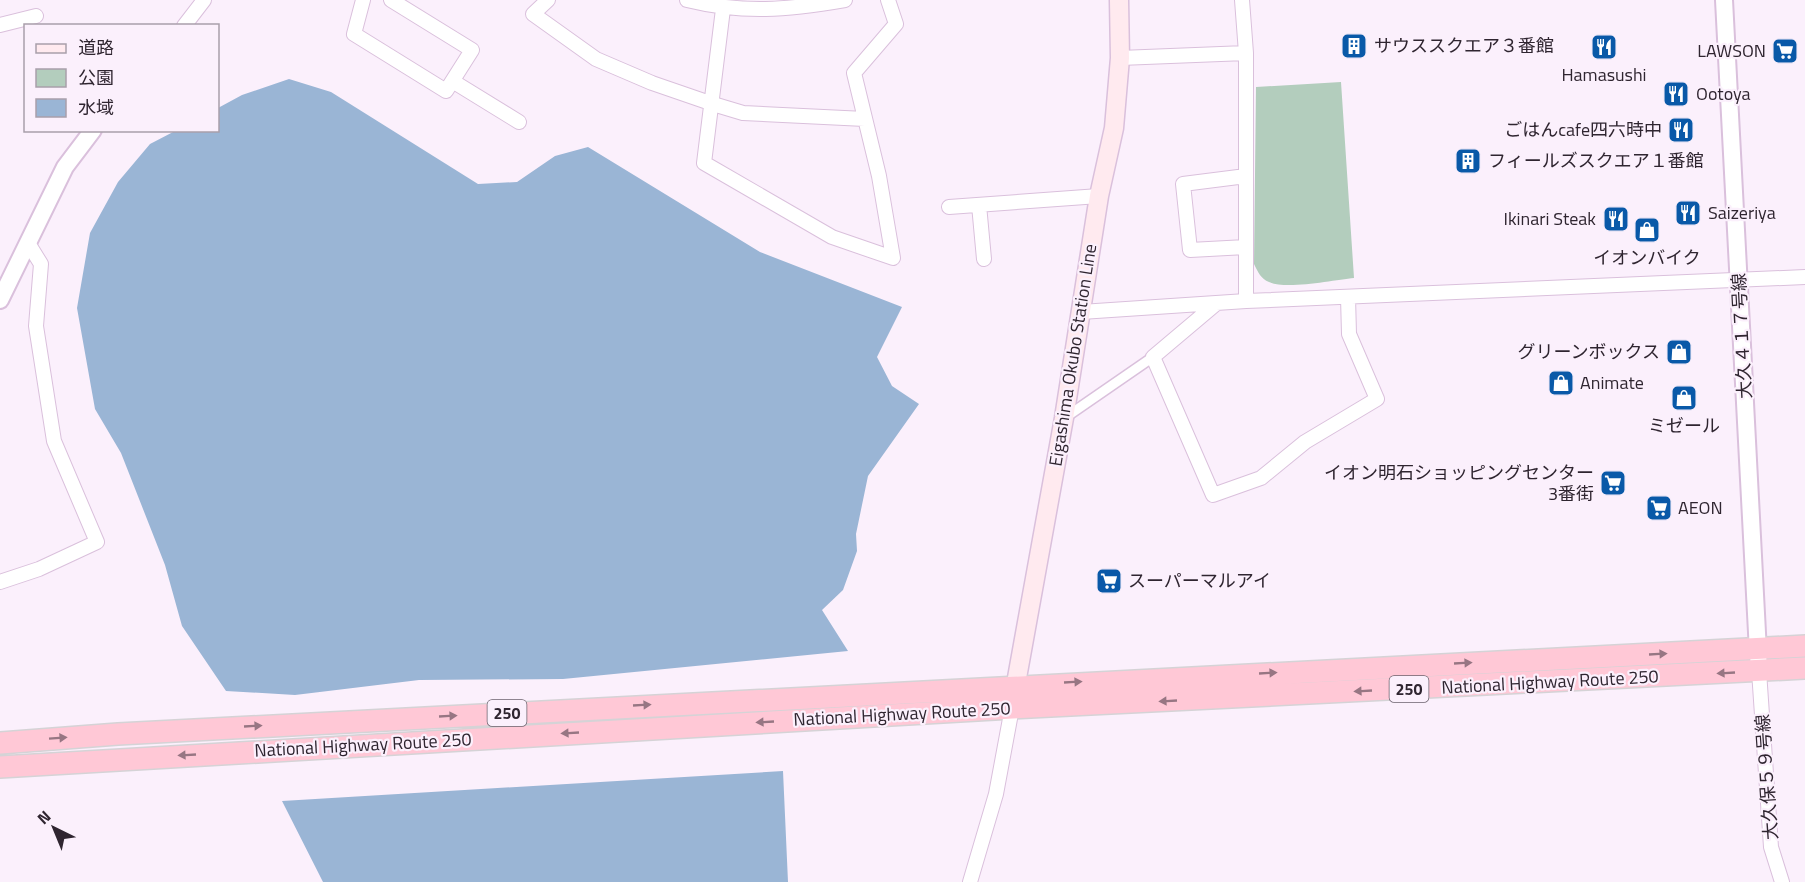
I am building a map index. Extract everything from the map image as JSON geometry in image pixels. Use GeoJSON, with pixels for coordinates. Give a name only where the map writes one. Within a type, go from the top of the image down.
{"type":"FeatureCollection","features":[{"type":"Feature","properties":{"kind":"highway","name":"National Highway Route 250"},"geometry":{"type":"LineString","coordinates":[[0,743],[118,734],[1015,685],[1805,646]]}},
{"type":"Feature","properties":{"kind":"highway","name":"National Highway Route 250"},"geometry":{"type":"LineString","coordinates":[[0,767],[1012,708],[1805,668]]}},
{"type":"Feature","properties":{"kind":"main road","name":"Eigashima Okubo Station Line"},"geometry":{"type":"LineString","coordinates":[[1012,708],[1064,418],[1099,196],[1113,128],[1120,58],[1119,0]]}},
{"type":"Feature","properties":{"kind":"street"},"geometry":{"type":"LineString","coordinates":[[186,24],[204,0]]}},
{"type":"Feature","properties":{"kind":"street"},"geometry":{"type":"LineString","coordinates":[[363,0],[354,34],[446,91],[454,82],[472,50],[391,0]]}},
{"type":"Feature","properties":{"kind":"street"},"geometry":{"type":"LineString","coordinates":[[548,0],[533,14],[586,52],[652,83],[743,113],[865,119]]}},
{"type":"Feature","properties":{"kind":"street"},"geometry":{"type":"LineString","coordinates":[[687,0],[723,9],[793,9],[845,0]]}},
{"type":"Feature","properties":{"kind":"street"},"geometry":{"type":"LineString","coordinates":[[723,9],[704,163],[832,237],[892,258],[879,176],[854,73],[896,24],[888,0]]}},
{"type":"Feature","properties":{"kind":"street"},"geometry":{"type":"LineString","coordinates":[[1242,0],[1246,53],[1246,302]]}},
{"type":"Feature","properties":{"kind":"street","name":"大久４１７号線"},"geometry":{"type":"LineString","coordinates":[[1724,0],[1759,671]]}},
{"type":"Feature","properties":{"kind":"street"},"geometry":{"type":"LineString","coordinates":[[0,25],[23,24],[36,16]]}},
{"type":"Feature","properties":{"kind":"street"},"geometry":{"type":"LineString","coordinates":[[1120,58],[1246,53]]}},
{"type":"Feature","properties":{"kind":"street"},"geometry":{"type":"LineString","coordinates":[[454,82],[519,122]]}},
{"type":"Feature","properties":{"kind":"street"},"geometry":{"type":"LineString","coordinates":[[0,300],[65,166],[91,132]]}},
{"type":"Feature","properties":{"kind":"street"},"geometry":{"type":"LineString","coordinates":[[1246,176],[1183,184],[1190,250],[1246,247]]}},
{"type":"Feature","properties":{"kind":"street"},"geometry":{"type":"LineString","coordinates":[[949,207],[1099,196]]}},
{"type":"Feature","properties":{"kind":"street"},"geometry":{"type":"LineString","coordinates":[[979,205],[984,259]]}},
{"type":"Feature","properties":{"kind":"street"},"geometry":{"type":"LineString","coordinates":[[0,582],[39,569],[97,543],[54,441],[36,326],[41,264],[28,243]]}},
{"type":"Feature","properties":{"kind":"street"},"geometry":{"type":"LineString","coordinates":[[1082,312],[1217,303],[1805,277]]}},
{"type":"Feature","properties":{"kind":"street"},"geometry":{"type":"LineString","coordinates":[[1153,357],[1213,495],[1261,478],[1305,442],[1377,399],[1349,334],[1348,297]]}},
{"type":"Feature","properties":{"kind":"street"},"geometry":{"type":"LineString","coordinates":[[1064,418],[1153,357],[1217,303]]}},
{"type":"Feature","properties":{"kind":"street","name":"大久保５９号線"},"geometry":{"type":"LineString","coordinates":[[1759,671],[1771,847],[1782,882]]}},
{"type":"Feature","properties":{"kind":"street"},"geometry":{"type":"LineString","coordinates":[[970,882],[996,794],[1012,708]]}},
{"type":"Feature","properties":{"kind":"green space"},"geometry":{"type":"Polygon","coordinates":[[[1341,82],[1354,278],[1298,285],[1266,281],[1254,264],[1256,87],[1341,82]]]}},
{"type":"Feature","properties":{"kind":"water"},"geometry":{"type":"Polygon","coordinates":[[[289,79],[331,92],[478,184],[517,182],[555,156],[588,147],[760,252],[902,307],[877,357],[892,386],[919,404],[868,476],[856,534],[857,551],[843,590],[822,610],[848,651],[563,679],[419,680],[295,695],[226,691],[182,626],[165,565],[121,453],[95,409],[77,308],[90,233],[118,182],[150,144],[173,132],[219,132],[219,107],[242,95],[289,79]]]}},
{"type":"Feature","properties":{"kind":"water"},"geometry":{"type":"Polygon","coordinates":[[[783,771],[788,882],[323,882],[282,801],[783,771]]]}},
{"type":"Feature","properties":{"kind":"place","name":"サウススクエア３番館"},"geometry":{"type":"Point","coordinates":[1354,46]}},
{"type":"Feature","properties":{"kind":"place","name":"Hamasushi"},"geometry":{"type":"Point","coordinates":[1604,47]}},
{"type":"Feature","properties":{"kind":"place","name":"LAWSON"},"geometry":{"type":"Point","coordinates":[1785,51]}},
{"type":"Feature","properties":{"kind":"place","name":"Ootoya"},"geometry":{"type":"Point","coordinates":[1676,94]}},
{"type":"Feature","properties":{"kind":"place","name":"ごはんcafe四六時中"},"geometry":{"type":"Point","coordinates":[1681,130]}},
{"type":"Feature","properties":{"kind":"place","name":"フィールズスクエア１番館"},"geometry":{"type":"Point","coordinates":[1468,161]}},
{"type":"Feature","properties":{"kind":"place","name":"Saizeriya"},"geometry":{"type":"Point","coordinates":[1688,213]}},
{"type":"Feature","properties":{"kind":"place","name":"Ikinari Steak"},"geometry":{"type":"Point","coordinates":[1616,219]}},
{"type":"Feature","properties":{"kind":"place","name":"イオンバイク"},"geometry":{"type":"Point","coordinates":[1647,230]}},
{"type":"Feature","properties":{"kind":"place","name":"グリーンボックス"},"geometry":{"type":"Point","coordinates":[1679,352]}},
{"type":"Feature","properties":{"kind":"place","name":"Animate"},"geometry":{"type":"Point","coordinates":[1561,383]}},
{"type":"Feature","properties":{"kind":"place","name":"ミゼール"},"geometry":{"type":"Point","coordinates":[1684,398]}},
{"type":"Feature","properties":{"kind":"place","name":"イオン明石ショッピングセンター 3番街"},"geometry":{"type":"Point","coordinates":[1613,483]}},
{"type":"Feature","properties":{"kind":"place","name":"AEON"},"geometry":{"type":"Point","coordinates":[1659,508]}},
{"type":"Feature","properties":{"kind":"place","name":"スーパーマルアイ"},"geometry":{"type":"Point","coordinates":[1109,581]}}]}
